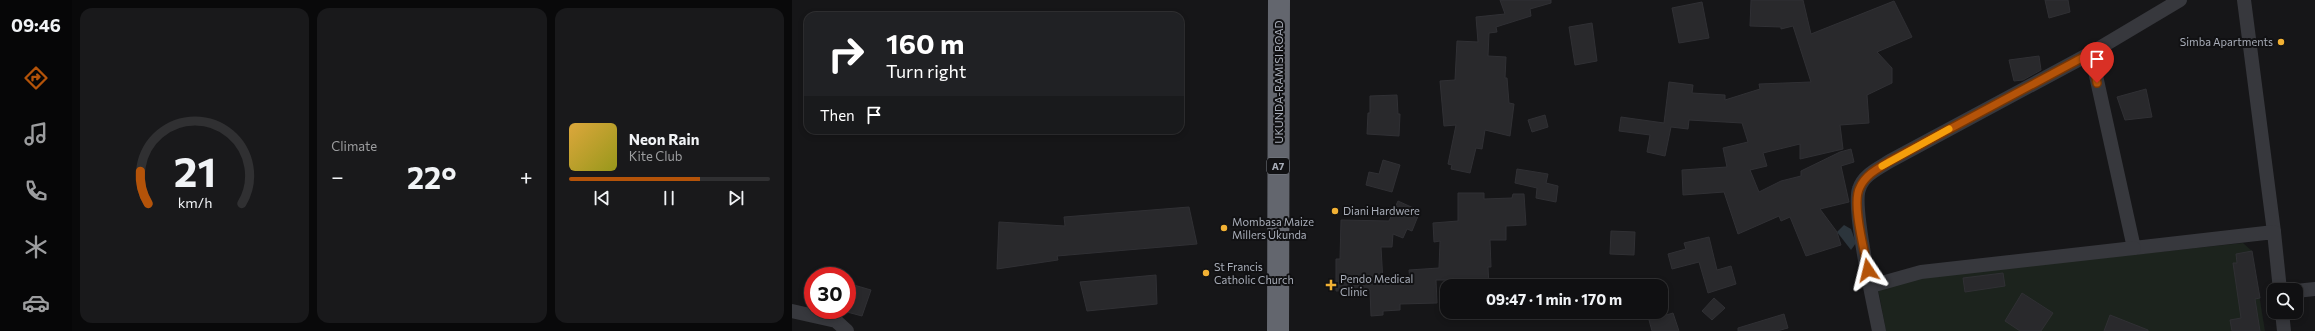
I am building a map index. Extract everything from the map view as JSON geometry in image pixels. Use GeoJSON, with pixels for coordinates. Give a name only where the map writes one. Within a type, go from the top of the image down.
{"type":"FeatureCollection","features":[{"type":"Feature","properties":{"kind":"highway","name":"UKUNDA-RAMISI ROAD"},"geometry":{"type":"LineString","coordinates":[[1278,331],[1279,0]]}},
{"type":"Feature","properties":{"kind":"street"},"geometry":{"type":"LineString","coordinates":[[1879,331],[1857,200],[1859,188],[1868,175],[1890,161],[2091,53],[2180,0]]}},
{"type":"Feature","properties":{"kind":"street"},"geometry":{"type":"LineString","coordinates":[[2244,0],[2279,283]]}},
{"type":"Feature","properties":{"kind":"street"},"geometry":{"type":"LineString","coordinates":[[2091,53],[2134,248]]}},
{"type":"Feature","properties":{"kind":"street"},"geometry":{"type":"LineString","coordinates":[[1871,286],[1922,272],[2274,232]]}},
{"type":"Feature","properties":{"kind":"street"},"geometry":{"type":"LineString","coordinates":[[2303,290],[2315,289]]}},
{"type":"Feature","properties":{"kind":"street"},"geometry":{"type":"LineString","coordinates":[[792,311],[836,321],[847,331]]}},
{"type":"Feature","properties":{"kind":"street"},"geometry":{"type":"LineString","coordinates":[[2283,319],[2284,331]]}},
{"type":"Feature","properties":{"kind":"shaded area"},"geometry":{"type":"Polygon","coordinates":[[[1844,225],[1851,229],[1856,243],[1851,250],[1837,232],[1844,225]]]}},
{"type":"Feature","properties":{"kind":"shaded area"},"geometry":{"type":"Polygon","coordinates":[[[2243,243],[2252,251],[2265,331],[1886,331],[1878,289],[1922,277],[2243,243]]]}},
{"type":"Feature","properties":{"kind":"building"},"geometry":{"type":"Polygon","coordinates":[[[1500,0],[1551,0],[1551,3],[1530,9],[1531,16],[1496,27],[1497,32],[1489,33],[1488,56],[1506,57],[1505,78],[1507,78],[1509,103],[1514,104],[1510,136],[1485,130],[1482,149],[1476,148],[1470,173],[1451,169],[1452,165],[1448,164],[1456,125],[1444,126],[1440,81],[1455,80],[1457,41],[1478,42],[1476,17],[1505,14],[1500,0]]]}},
{"type":"Feature","properties":{"kind":"building"},"geometry":{"type":"Polygon","coordinates":[[[1751,0],[1803,0],[1811,34],[1894,1],[1912,37],[1877,52],[1892,68],[1892,83],[1867,95],[1869,123],[1840,125],[1843,149],[1800,159],[1800,144],[1763,153],[1767,166],[1750,170],[1759,192],[1781,181],[1801,176],[1801,171],[1840,152],[1851,149],[1854,162],[1841,166],[1849,202],[1820,209],[1837,232],[1841,245],[1806,256],[1790,217],[1781,221],[1779,216],[1738,234],[1724,192],[1683,195],[1682,170],[1727,167],[1723,148],[1748,142],[1742,123],[1689,120],[1688,129],[1671,127],[1665,156],[1647,152],[1650,135],[1619,131],[1621,117],[1664,123],[1669,82],[1693,85],[1692,93],[1725,95],[1725,100],[1760,89],[1759,84],[1811,82],[1793,26],[1781,29],[1781,27],[1750,26],[1751,0]]]}},
{"type":"Feature","properties":{"kind":"building"},"geometry":{"type":"Polygon","coordinates":[[[2045,0],[2068,0],[2070,12],[2049,18],[2045,0]]]}},
{"type":"Feature","properties":{"kind":"building"},"geometry":{"type":"Polygon","coordinates":[[[1702,2],[1709,38],[1679,43],[1672,8],[1702,2]]]}},
{"type":"Feature","properties":{"kind":"building"},"geometry":{"type":"Polygon","coordinates":[[[1592,23],[1597,61],[1575,65],[1569,27],[1592,23]]]}},
{"type":"Feature","properties":{"kind":"building"},"geometry":{"type":"Polygon","coordinates":[[[2039,56],[2041,70],[2023,80],[2014,81],[2009,60],[2039,56]]]}},
{"type":"Feature","properties":{"kind":"building"},"geometry":{"type":"Polygon","coordinates":[[[2146,89],[2152,117],[2125,120],[2117,97],[2146,89]]]}},
{"type":"Feature","properties":{"kind":"building"},"geometry":{"type":"Polygon","coordinates":[[[1397,95],[1398,114],[1400,114],[1399,136],[1367,134],[1368,113],[1370,113],[1370,96],[1397,95]]]}},
{"type":"Feature","properties":{"kind":"building"},"geometry":{"type":"Polygon","coordinates":[[[1545,115],[1548,127],[1532,132],[1528,120],[1545,115]]]}},
{"type":"Feature","properties":{"kind":"building"},"geometry":{"type":"Polygon","coordinates":[[[1383,160],[1400,165],[1392,192],[1366,185],[1369,172],[1379,174],[1383,160]]]}},
{"type":"Feature","properties":{"kind":"building"},"geometry":{"type":"Polygon","coordinates":[[[1517,169],[1548,174],[1546,183],[1558,186],[1556,202],[1536,198],[1537,188],[1515,183],[1517,169]]]}},
{"type":"Feature","properties":{"kind":"building"},"geometry":{"type":"Polygon","coordinates":[[[1458,193],[1484,193],[1484,199],[1512,198],[1513,194],[1524,194],[1526,225],[1506,226],[1506,240],[1490,240],[1491,267],[1488,267],[1489,279],[1436,280],[1437,303],[1400,304],[1400,310],[1383,311],[1383,315],[1371,316],[1370,290],[1336,291],[1336,259],[1340,259],[1341,220],[1389,221],[1398,201],[1420,211],[1412,231],[1407,229],[1403,238],[1393,234],[1392,247],[1381,247],[1383,282],[1410,280],[1409,270],[1439,268],[1440,241],[1434,242],[1433,223],[1458,221],[1458,193]]]}},
{"type":"Feature","properties":{"kind":"building"},"geometry":{"type":"Polygon","coordinates":[[[1189,207],[1197,244],[1057,256],[1058,260],[997,269],[999,222],[1065,226],[1064,217],[1189,207]]]}},
{"type":"Feature","properties":{"kind":"building"},"geometry":{"type":"Polygon","coordinates":[[[1611,231],[1635,232],[1634,255],[1610,254],[1611,231]]]}},
{"type":"Feature","properties":{"kind":"building"},"geometry":{"type":"Polygon","coordinates":[[[1709,237],[1717,270],[1731,266],[1736,284],[1708,293],[1699,262],[1672,269],[1668,254],[1686,249],[1684,243],[1709,237]]]}},
{"type":"Feature","properties":{"kind":"building"},"geometry":{"type":"Polygon","coordinates":[[[2252,251],[2260,298],[2255,299],[2260,331],[2232,331],[2230,320],[2241,318],[2233,263],[2237,263],[2236,254],[2252,251]]]}},
{"type":"Feature","properties":{"kind":"building"},"geometry":{"type":"Polygon","coordinates":[[[2003,273],[2005,286],[1965,292],[1963,278],[2003,273]]]}},
{"type":"Feature","properties":{"kind":"building"},"geometry":{"type":"Polygon","coordinates":[[[1156,275],[1157,304],[1087,311],[1080,282],[1156,275]]]}},
{"type":"Feature","properties":{"kind":"building"},"geometry":{"type":"Polygon","coordinates":[[[856,286],[871,290],[862,316],[856,314],[856,286]]]}},
{"type":"Feature","properties":{"kind":"building"},"geometry":{"type":"Polygon","coordinates":[[[2022,293],[2053,313],[2041,331],[2020,331],[2005,321],[2022,293]]]}},
{"type":"Feature","properties":{"kind":"building"},"geometry":{"type":"Polygon","coordinates":[[[1714,298],[1725,308],[1712,320],[1702,311],[1714,298]]]}},
{"type":"Feature","properties":{"kind":"building"},"geometry":{"type":"Polygon","coordinates":[[[1673,313],[1679,331],[1652,331],[1649,320],[1668,319],[1668,314],[1673,313]]]}},
{"type":"Feature","properties":{"kind":"building"},"geometry":{"type":"Polygon","coordinates":[[[1784,314],[1788,328],[1777,331],[1738,331],[1738,328],[1784,314]]]}},
{"type":"Feature","properties":{"kind":"building"},"geometry":{"type":"Polygon","coordinates":[[[2110,315],[2148,330],[2148,331],[2104,331],[2110,315]]]}},
{"type":"Feature","properties":{"kind":"slow traffic"},"geometry":{"type":"LineString","coordinates":[[1882,166],[1949,129]]}},
{"type":"Feature","properties":{"kind":"place","name":"Simba Apartments"},"geometry":{"type":"Point","coordinates":[2281,42]}},
{"type":"Feature","properties":{"kind":"place","name":"Diani Hardwere"},"geometry":{"type":"Point","coordinates":[1335,211]}},
{"type":"Feature","properties":{"kind":"place","name":"Mombasa Maize Millers Ukunda"},"geometry":{"type":"Point","coordinates":[1224,228]}},
{"type":"Feature","properties":{"kind":"place","name":"St Francis Catholic Church"},"geometry":{"type":"Point","coordinates":[1206,273]}},
{"type":"Feature","properties":{"kind":"place","name":"Pendo Medical Clinic"},"geometry":{"type":"Point","coordinates":[1331,285]}},
{"type":"Feature","properties":{"kind":"route"},"geometry":{"type":"LineString","coordinates":[[1868,270],[1857,200],[1859,188],[1868,175],[1890,161],[2091,53],[2097,83]]}}]}
